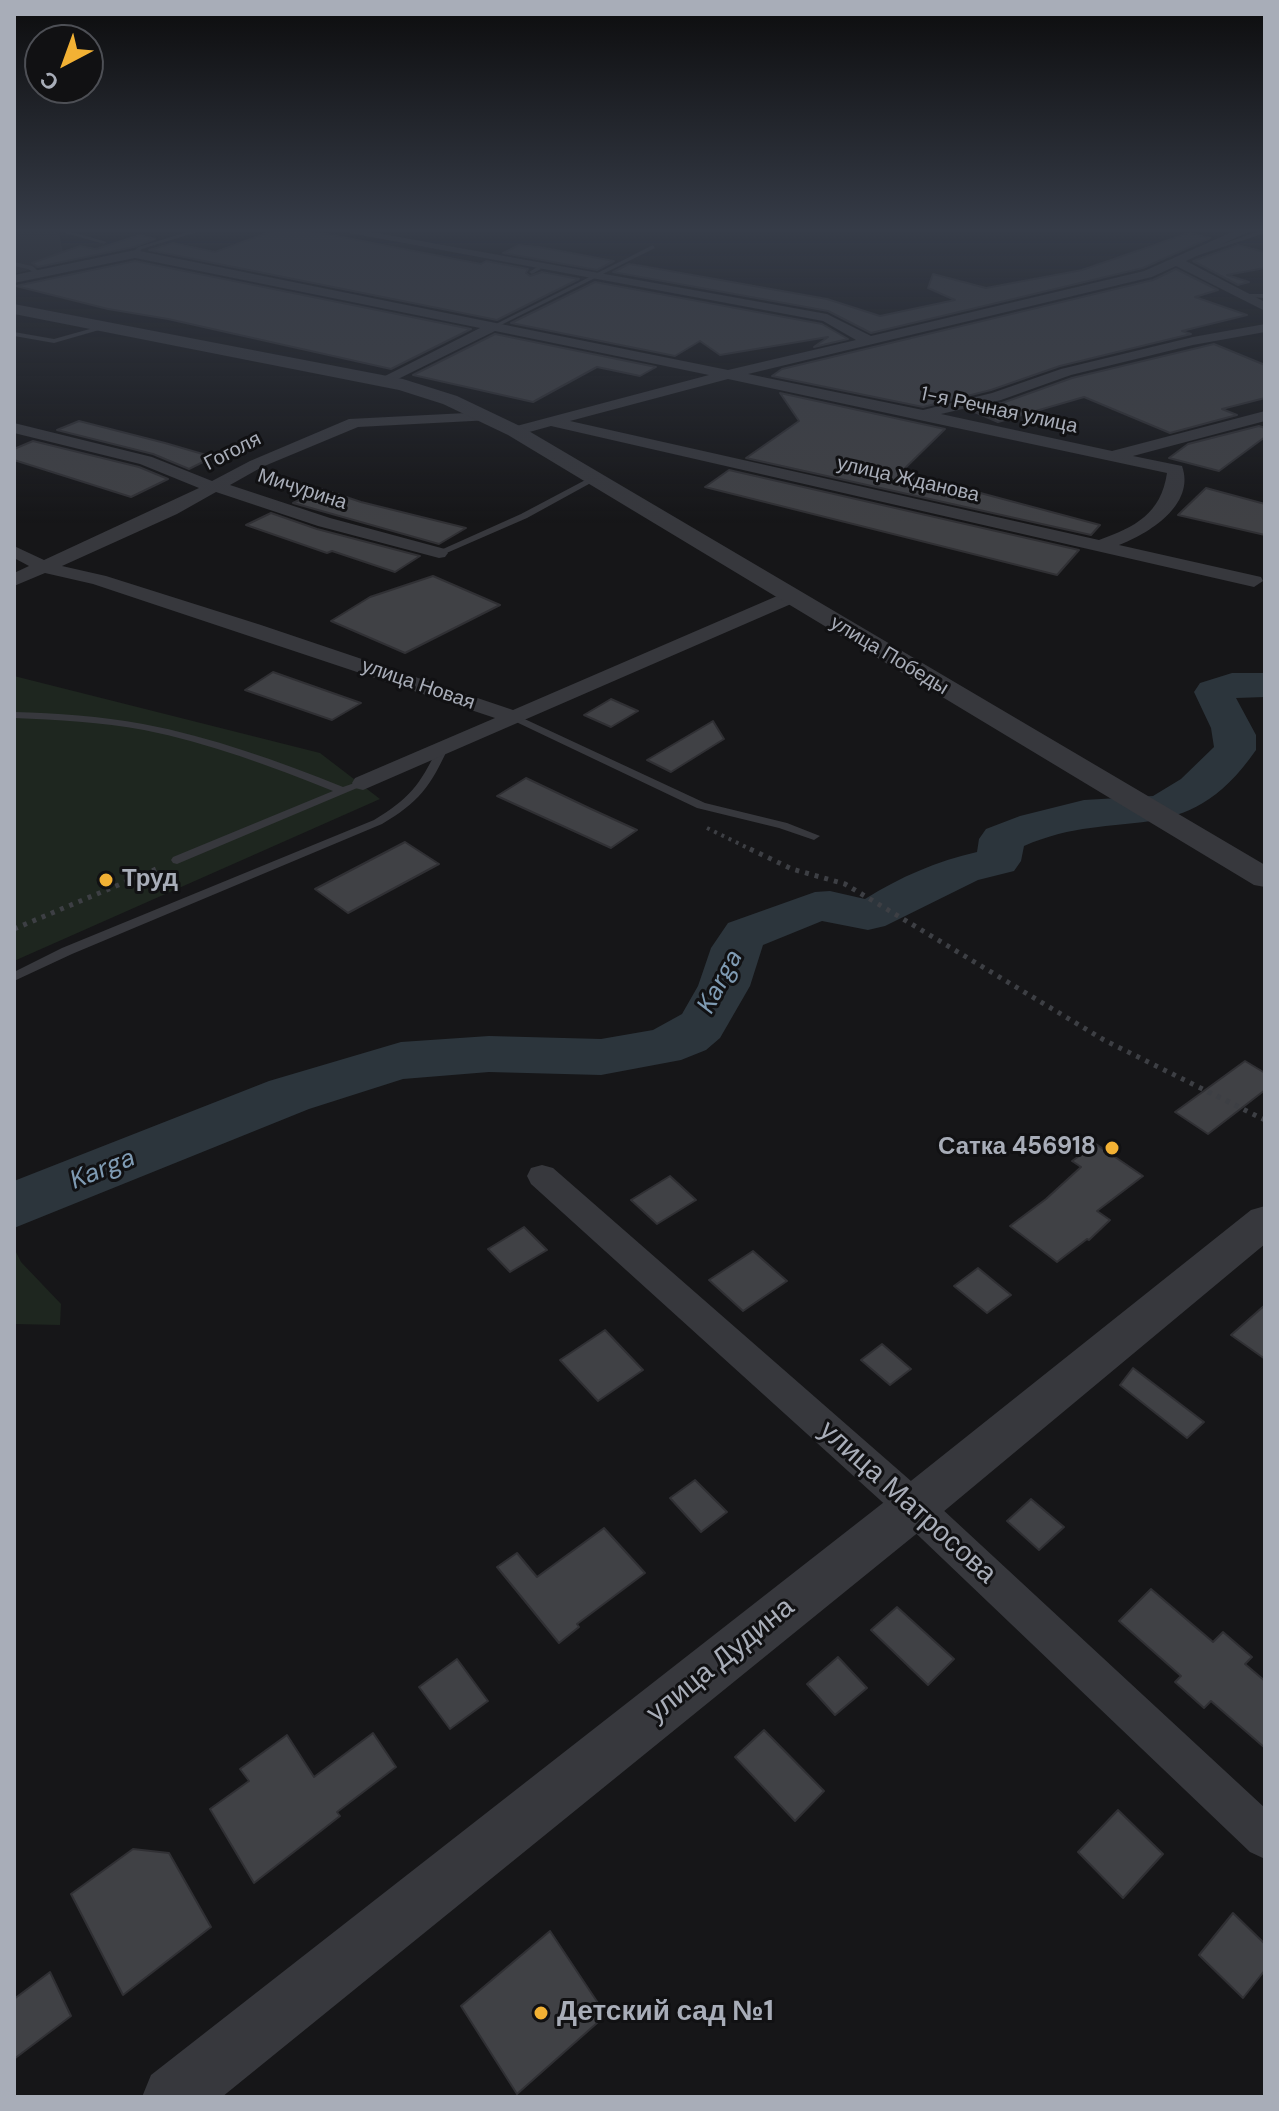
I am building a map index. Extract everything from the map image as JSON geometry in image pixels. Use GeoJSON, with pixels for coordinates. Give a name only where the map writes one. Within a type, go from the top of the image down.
{"type":"FeatureCollection","features":[{"type":"Feature","properties":{"kind":"street"},"geometry":{"type":"LineString","coordinates":[[104,327],[386,381],[450,400],[515,431],[723,376],[929,327]]}},
{"type":"Feature","properties":{"kind":"street"},"geometry":{"type":"LineString","coordinates":[[386,381],[494,327]]}},
{"type":"Feature","properties":{"kind":"street","name":"1-я Речная улица"},"geometry":{"type":"LineString","coordinates":[[497,327],[1176,470],[1175,482],[1162,515],[1126,537],[1100,546]]}},
{"type":"Feature","properties":{"kind":"street"},"geometry":{"type":"LineString","coordinates":[[843,327],[869,341]]}},
{"type":"Feature","properties":{"kind":"street"},"geometry":{"type":"LineString","coordinates":[[920,414],[996,397],[1066,372],[1193,341],[1265,328]]}},
{"type":"Feature","properties":{"kind":"street"},"geometry":{"type":"LineString","coordinates":[[1111,456],[1265,416]]}},
{"type":"Feature","properties":{"kind":"street","name":"Гоголя"},"geometry":{"type":"LineString","coordinates":[[14,580],[171,510],[256,464],[355,422],[486,417]]}},
{"type":"Feature","properties":{"kind":"street","name":"улица Жданова"},"geometry":{"type":"LineString","coordinates":[[552,421],[1254,581]]}},
{"type":"Feature","properties":{"kind":"street","name":"Мичурина"},"geometry":{"type":"LineString","coordinates":[[14,428],[146,460],[212,487],[238,492],[324,522],[439,553]]}},
{"type":"Feature","properties":{"kind":"street","name":"улица Победы"},"geometry":{"type":"LineString","coordinates":[[515,431],[1265,878]]}},
{"type":"Feature","properties":{"kind":"street","name":"улица Новая"},"geometry":{"type":"LineString","coordinates":[[14,551],[44,567],[99,580],[254,629],[516,718]]}},
{"type":"Feature","properties":{"kind":"street"},"geometry":{"type":"LineString","coordinates":[[363,783],[791,597]]}},
{"type":"Feature","properties":{"kind":"street","name":"улица Матросова"},"geometry":{"type":"LineString","coordinates":[[542,1176],[914,1507],[1265,1837]]}},
{"type":"Feature","properties":{"kind":"street","name":"улица Дудина"},"geometry":{"type":"LineString","coordinates":[[173,2097],[914,1507],[1265,1221]]}},
{"type":"Feature","properties":{"kind":"lane"},"geometry":{"type":"LineString","coordinates":[[14,334],[54,341],[104,327]]}},
{"type":"Feature","properties":{"kind":"lane"},"geometry":{"type":"LineString","coordinates":[[439,553],[524,516],[594,479]]}},
{"type":"Feature","properties":{"kind":"lane"},"geometry":{"type":"LineString","coordinates":[[14,715],[95,719],[175,731],[261,758],[342,791]]}},
{"type":"Feature","properties":{"kind":"lane","name":"улица Новая"},"geometry":{"type":"LineString","coordinates":[[516,718],[701,806],[783,825],[814,836]]}},
{"type":"Feature","properties":{"kind":"lane"},"geometry":{"type":"LineString","coordinates":[[14,977],[67,951],[378,822],[413,801],[431,775],[443,748]]}},
{"type":"Feature","properties":{"kind":"lane"},"geometry":{"type":"LineString","coordinates":[[177,860],[363,783]]}},
{"type":"Feature","properties":{"kind":"path"},"geometry":{"type":"LineString","coordinates":[[14,929],[177,860]]}},
{"type":"Feature","properties":{"kind":"path"},"geometry":{"type":"LineString","coordinates":[[857,891],[1104,1040],[1265,1120]]}},
{"type":"Feature","properties":{"kind":"shaded area","name":"Труд"},"geometry":{"type":"Polygon","coordinates":[[[14,676],[320,753],[380,799],[14,961],[14,676]]]}},
{"type":"Feature","properties":{"kind":"shaded area"},"geometry":{"type":"Polygon","coordinates":[[[14,1248],[21,1262],[61,1304],[60,1325],[14,1324],[14,1248]]]}},
{"type":"Feature","properties":{"kind":"building"},"geometry":{"type":"Polygon","coordinates":[[[202,327],[471,329],[391,369],[202,327]]]}},
{"type":"Feature","properties":{"kind":"building"},"geometry":{"type":"Polygon","coordinates":[[[528,327],[826,327],[848,339],[814,347],[828,337],[720,355],[700,341],[675,356],[528,327]]]}},
{"type":"Feature","properties":{"kind":"building"},"geometry":{"type":"Polygon","coordinates":[[[858,327],[898,327],[871,333],[858,327]]]}},
{"type":"Feature","properties":{"kind":"building"},"geometry":{"type":"Polygon","coordinates":[[[959,327],[1200,327],[1182,331],[1191,334],[1060,366],[991,390],[923,407],[772,376],[782,369],[959,327]]]}},
{"type":"Feature","properties":{"kind":"building"},"geometry":{"type":"Polygon","coordinates":[[[495,334],[656,367],[640,376],[597,367],[533,402],[413,375],[495,334]]]}},
{"type":"Feature","properties":{"kind":"building"},"geometry":{"type":"Polygon","coordinates":[[[1214,344],[1265,365],[1265,398],[1222,409],[1237,415],[1170,433],[1084,397],[998,422],[970,410],[1002,403],[1072,378],[1214,344]]]}},
{"type":"Feature","properties":{"kind":"building"},"geometry":{"type":"Polygon","coordinates":[[[780,393],[945,429],[898,475],[958,487],[1100,525],[1091,535],[746,458],[799,421],[780,393]]]}},
{"type":"Feature","properties":{"kind":"building"},"geometry":{"type":"Polygon","coordinates":[[[79,421],[213,457],[189,469],[153,454],[57,430],[79,421]]]}},
{"type":"Feature","properties":{"kind":"building"},"geometry":{"type":"Polygon","coordinates":[[[1259,426],[1265,428],[1265,437],[1219,471],[1169,458],[1188,444],[1259,426]]]}},
{"type":"Feature","properties":{"kind":"building"},"geometry":{"type":"Polygon","coordinates":[[[33,441],[139,467],[168,479],[131,497],[14,460],[14,449],[33,441]]]}},
{"type":"Feature","properties":{"kind":"building"},"geometry":{"type":"Polygon","coordinates":[[[729,470],[1079,550],[1057,575],[705,487],[729,470]]]}},
{"type":"Feature","properties":{"kind":"building"},"geometry":{"type":"Polygon","coordinates":[[[1206,488],[1265,504],[1265,535],[1178,515],[1206,488]]]}},
{"type":"Feature","properties":{"kind":"building"},"geometry":{"type":"Polygon","coordinates":[[[322,489],[466,528],[439,544],[293,503],[322,489]]]}},
{"type":"Feature","properties":{"kind":"building"},"geometry":{"type":"Polygon","coordinates":[[[271,513],[317,529],[420,556],[395,572],[246,525],[271,513]]]}},
{"type":"Feature","properties":{"kind":"building"},"geometry":{"type":"Polygon","coordinates":[[[433,576],[500,605],[405,653],[331,621],[370,597],[433,576]]]}},
{"type":"Feature","properties":{"kind":"building"},"geometry":{"type":"Polygon","coordinates":[[[273,672],[361,703],[332,720],[245,690],[273,672]]]}},
{"type":"Feature","properties":{"kind":"building"},"geometry":{"type":"Polygon","coordinates":[[[611,699],[638,711],[611,727],[584,715],[611,699]]]}},
{"type":"Feature","properties":{"kind":"building"},"geometry":{"type":"Polygon","coordinates":[[[713,721],[724,739],[671,772],[647,760],[713,721]]]}},
{"type":"Feature","properties":{"kind":"building"},"geometry":{"type":"Polygon","coordinates":[[[526,778],[637,830],[611,848],[497,796],[526,778]]]}},
{"type":"Feature","properties":{"kind":"building"},"geometry":{"type":"Polygon","coordinates":[[[405,842],[439,864],[348,913],[315,889],[405,842]]]}},
{"type":"Feature","properties":{"kind":"building"},"geometry":{"type":"Polygon","coordinates":[[[1245,1061],[1265,1073],[1265,1090],[1208,1134],[1175,1112],[1245,1061]]]}},
{"type":"Feature","properties":{"kind":"building"},"geometry":{"type":"Polygon","coordinates":[[[1096,1144],[1143,1176],[1097,1211],[1110,1220],[1089,1240],[1057,1262],[1010,1226],[1081,1167],[1072,1161],[1096,1144]]]}},
{"type":"Feature","properties":{"kind":"building"},"geometry":{"type":"Polygon","coordinates":[[[670,1176],[696,1200],[657,1224],[631,1200],[670,1176]]]}},
{"type":"Feature","properties":{"kind":"building"},"geometry":{"type":"Polygon","coordinates":[[[524,1227],[547,1250],[510,1272],[488,1249],[524,1227]]]}},
{"type":"Feature","properties":{"kind":"building"},"geometry":{"type":"Polygon","coordinates":[[[753,1251],[787,1281],[743,1311],[709,1280],[753,1251]]]}},
{"type":"Feature","properties":{"kind":"building"},"geometry":{"type":"Polygon","coordinates":[[[978,1268],[1011,1295],[987,1313],[954,1286],[978,1268]]]}},
{"type":"Feature","properties":{"kind":"building"},"geometry":{"type":"Polygon","coordinates":[[[1265,1305],[1265,1359],[1231,1335],[1265,1305]]]}},
{"type":"Feature","properties":{"kind":"building"},"geometry":{"type":"Polygon","coordinates":[[[605,1330],[643,1370],[598,1401],[560,1360],[605,1330]]]}},
{"type":"Feature","properties":{"kind":"building"},"geometry":{"type":"Polygon","coordinates":[[[882,1344],[911,1369],[890,1385],[861,1360],[882,1344]]]}},
{"type":"Feature","properties":{"kind":"building"},"geometry":{"type":"Polygon","coordinates":[[[1133,1368],[1204,1422],[1187,1438],[1120,1385],[1133,1368]]]}},
{"type":"Feature","properties":{"kind":"building"},"geometry":{"type":"Polygon","coordinates":[[[695,1480],[727,1512],[701,1532],[670,1498],[695,1480]]]}},
{"type":"Feature","properties":{"kind":"building"},"geometry":{"type":"Polygon","coordinates":[[[1031,1499],[1064,1527],[1039,1550],[1007,1521],[1031,1499]]]}},
{"type":"Feature","properties":{"kind":"building"},"geometry":{"type":"Polygon","coordinates":[[[604,1528],[645,1573],[577,1624],[579,1627],[559,1643],[497,1567],[517,1553],[537,1577],[604,1528]]]}},
{"type":"Feature","properties":{"kind":"building"},"geometry":{"type":"Polygon","coordinates":[[[1151,1589],[1213,1642],[1223,1632],[1252,1657],[1245,1664],[1265,1681],[1265,1748],[1211,1701],[1204,1708],[1175,1682],[1181,1676],[1119,1621],[1151,1589]]]}},
{"type":"Feature","properties":{"kind":"building"},"geometry":{"type":"Polygon","coordinates":[[[897,1607],[954,1659],[928,1685],[871,1630],[897,1607]]]}},
{"type":"Feature","properties":{"kind":"building"},"geometry":{"type":"Polygon","coordinates":[[[838,1657],[867,1688],[835,1715],[807,1684],[838,1657]]]}},
{"type":"Feature","properties":{"kind":"building"},"geometry":{"type":"Polygon","coordinates":[[[457,1659],[488,1701],[450,1729],[419,1687],[457,1659]]]}},
{"type":"Feature","properties":{"kind":"building"},"geometry":{"type":"Polygon","coordinates":[[[764,1730],[824,1791],[795,1821],[735,1757],[764,1730]]]}},
{"type":"Feature","properties":{"kind":"building"},"geometry":{"type":"Polygon","coordinates":[[[373,1733],[396,1767],[337,1812],[340,1816],[254,1883],[210,1809],[249,1781],[240,1769],[287,1735],[314,1777],[373,1733]]]}},
{"type":"Feature","properties":{"kind":"building"},"geometry":{"type":"Polygon","coordinates":[[[1118,1810],[1163,1854],[1123,1898],[1078,1852],[1118,1810]]]}},
{"type":"Feature","properties":{"kind":"building"},"geometry":{"type":"Polygon","coordinates":[[[133,1849],[169,1853],[211,1927],[123,1995],[71,1894],[133,1849]]]}},
{"type":"Feature","properties":{"kind":"building"},"geometry":{"type":"Polygon","coordinates":[[[1233,1913],[1265,1944],[1265,1970],[1243,1998],[1199,1955],[1233,1913]]]}},
{"type":"Feature","properties":{"kind":"building"},"geometry":{"type":"Polygon","coordinates":[[[550,1931],[606,2015],[517,2094],[461,2006],[550,1931]]]}},
{"type":"Feature","properties":{"kind":"building"},"geometry":{"type":"Polygon","coordinates":[[[50,1972],[71,2016],[14,2059],[14,1999],[50,1972]]]}},
{"type":"Feature","properties":{"kind":"waterway","name":"Karga"},"geometry":{"type":"LineString","coordinates":[[14,1206],[289,1095],[401,1061],[489,1054],[601,1057],[662,1047],[687,1037],[701,1026],[724,986],[736,948],[745,934],[815,907],[830,906],[868,915],[963,869],[998,861],[1002,839],[1036,826],[1072,816],[1151,809],[1178,801],[1205,781],[1235,750],[1235,735],[1214,692],[1232,685],[1265,685]]}},
{"type":"Feature","properties":{"kind":"place","name":"Труд"},"geometry":{"type":"Point","coordinates":[106,880]}},
{"type":"Feature","properties":{"kind":"place","name":"Сатка 456918"},"geometry":{"type":"Point","coordinates":[1112,1148]}},
{"type":"Feature","properties":{"kind":"place","name":"Детский сад №1"},"geometry":{"type":"Point","coordinates":[541,2013]}}]}
